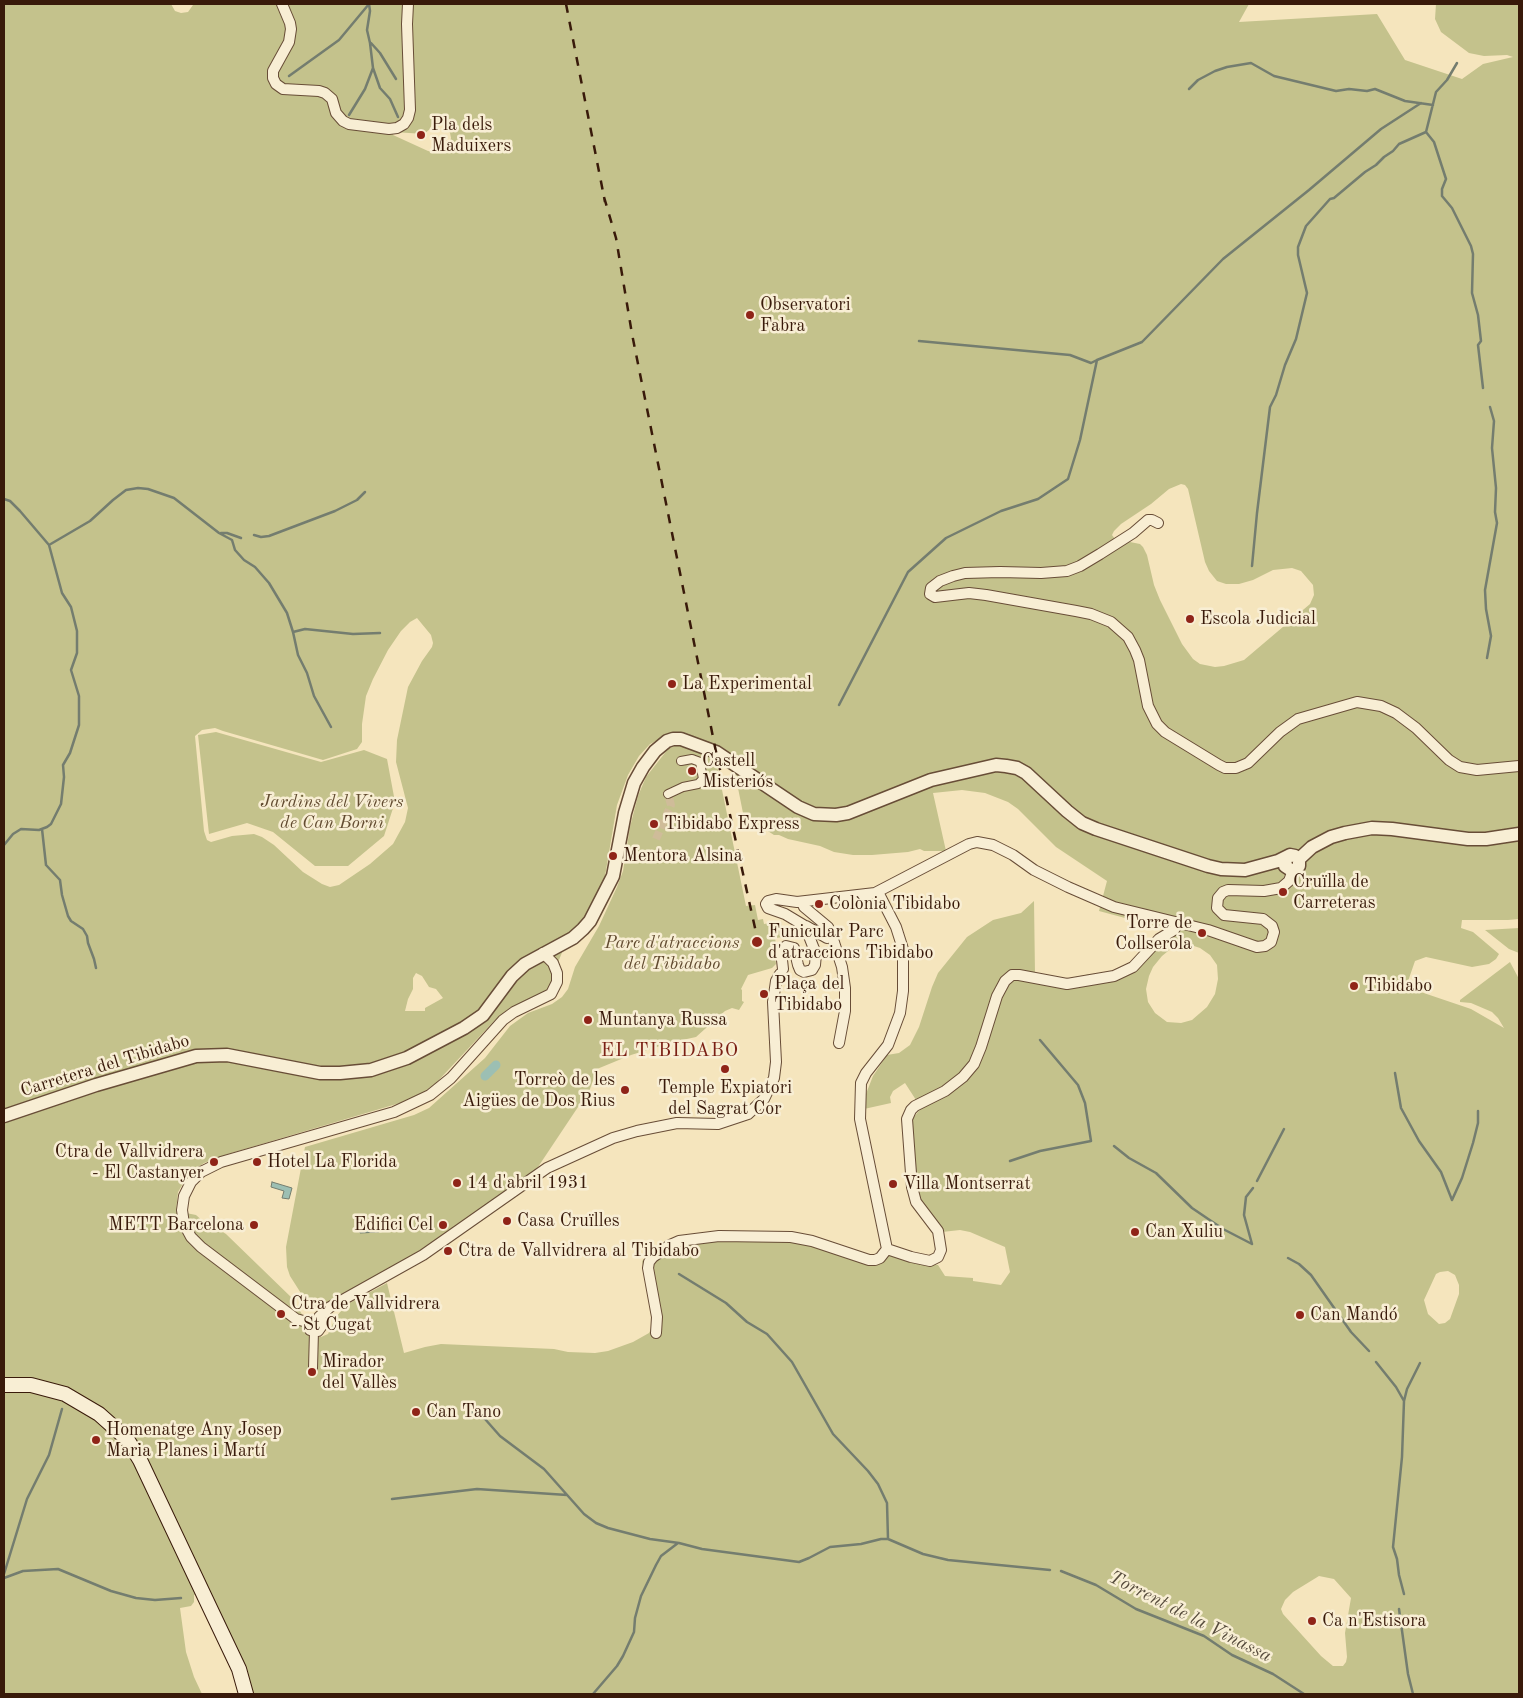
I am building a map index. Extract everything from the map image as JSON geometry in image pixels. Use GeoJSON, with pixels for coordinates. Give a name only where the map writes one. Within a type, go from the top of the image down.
{"type":"FeatureCollection","features":[{"type":"Feature","properties":{"kind":"main road"},"geometry":{"type":"LineString","coordinates":[[4,1385],[32,1385],[65,1394],[99,1414],[127,1439],[140,1460],[214,1616],[238,1669],[246,1694]]}},
{"type":"Feature","properties":{"kind":"street"},"geometry":{"type":"LineString","coordinates":[[282,4],[291,29],[289,42],[273,71],[273,78],[276,84],[283,88],[325,93],[332,99],[338,116],[349,124],[389,129],[397,128],[405,122],[410,113],[408,4]]}},
{"type":"Feature","properties":{"kind":"street"},"geometry":{"type":"LineString","coordinates":[[1158,523],[1148,520],[1100,554],[1080,566],[1067,571],[965,573],[940,582],[931,588],[930,594],[935,597],[970,593],[986,595],[1091,614],[1111,622],[1128,637],[1135,650],[1139,660],[1148,706],[1157,724],[1165,732],[1226,768],[1236,768],[1248,763],[1280,732],[1298,719],[1357,702],[1381,706],[1396,713],[1416,728],[1448,760],[1460,767],[1471,770],[1483,770],[1519,766]]}},
{"type":"Feature","properties":{"kind":"street","name":"Carretera del Tibidabo"},"geometry":{"type":"LineString","coordinates":[[4,1116],[96,1085],[196,1056],[226,1055],[320,1073],[371,1070],[407,1058],[474,1022],[490,1006],[512,976],[525,964],[576,936],[586,926],[595,913],[613,876],[625,813],[634,783],[655,751],[667,741],[673,739],[681,739],[716,752],[798,807],[814,814],[836,815],[848,813],[931,780],[996,765],[1006,766],[1017,768],[1026,773],[1082,823],[1208,866],[1222,869],[1245,870],[1292,855],[1296,865]]}},
{"type":"Feature","properties":{"kind":"street"},"geometry":{"type":"LineString","coordinates":[[668,794],[683,787],[698,784],[703,779],[700,762],[692,759],[681,761]]}},
{"type":"Feature","properties":{"kind":"street"},"geometry":{"type":"LineString","coordinates":[[832,936],[827,938],[785,914],[770,910],[766,904],[772,899],[802,902],[878,892],[960,847],[983,843],[1006,851],[1034,870],[1114,907],[1220,933],[1252,946],[1265,946],[1271,942],[1274,936],[1270,923],[1259,919],[1224,915],[1218,908],[1218,898],[1223,892],[1228,890],[1264,891],[1281,888],[1289,881],[1296,865],[1312,847],[1331,837],[1372,828],[1486,839],[1519,834]]}},
{"type":"Feature","properties":{"kind":"street"},"geometry":{"type":"LineString","coordinates":[[656,1333],[657,1317],[648,1268],[652,1258],[670,1245],[719,1236],[798,1238],[869,1260],[880,1258],[887,1249],[860,1119],[861,1083],[866,1073],[888,1045],[900,1014],[903,991],[902,948],[896,927],[878,892]]}},
{"type":"Feature","properties":{"kind":"street"},"geometry":{"type":"LineString","coordinates":[[802,902],[804,907],[828,927],[842,967],[845,988],[845,1011],[839,1043]]}},
{"type":"Feature","properties":{"kind":"street"},"geometry":{"type":"LineString","coordinates":[[887,1249],[930,1261],[938,1257],[942,1250],[938,1231],[916,1202],[912,1187],[907,1118],[914,1106],[945,1091],[963,1077],[974,1064],[997,996],[1005,981],[1012,975],[1019,975],[1067,984],[1114,976],[1133,967],[1159,939],[1174,930],[1178,924]]}},
{"type":"Feature","properties":{"kind":"street"},"geometry":{"type":"LineString","coordinates":[[320,1317],[330,1307],[423,1255],[547,1168],[590,1147],[613,1138],[663,1125],[677,1123],[718,1124],[748,1114],[764,1099],[774,1078],[776,1062],[773,1021],[774,992],[776,981],[782,971],[781,951],[786,946],[794,948],[800,970],[808,971],[815,965],[815,948],[805,926]]}},
{"type":"Feature","properties":{"kind":"street"},"geometry":{"type":"LineString","coordinates":[[307,1322],[296,1319],[201,1247],[191,1237],[184,1224],[182,1210],[184,1196],[190,1182],[201,1172],[221,1162],[394,1112],[430,1096],[451,1078],[503,1020],[514,1012],[551,994],[557,982],[557,973],[553,963],[543,953]]}},
{"type":"Feature","properties":{"kind":"street"},"geometry":{"type":"LineString","coordinates":[[312,1316],[320,1317],[322,1327],[319,1330],[314,1331],[308,1328],[307,1322],[312,1316]]}},
{"type":"Feature","properties":{"kind":"street"},"geometry":{"type":"LineString","coordinates":[[313,1368],[314,1331]]}},
{"type":"Feature","properties":{"kind":"green space"},"geometry":{"type":"Polygon","coordinates":[[[4,4],[171,4],[175,11],[181,13],[188,12],[193,5],[183,4],[1249,4],[1239,22],[1377,14],[1405,60],[1462,79],[1483,64],[1513,57],[1507,55],[1484,56],[1469,53],[1441,32],[1435,19],[1436,4],[1519,4],[1519,919],[1462,920],[1461,928],[1473,932],[1499,954],[1496,959],[1489,964],[1472,967],[1426,957],[1415,961],[1406,987],[1471,1009],[1504,1028],[1492,1012],[1471,1003],[1460,1002],[1460,1000],[1510,962],[1519,979],[1519,1694],[240,1694],[236,1679],[197,1594],[194,1595],[194,1602],[191,1606],[180,1608],[186,1652],[202,1694],[4,1694],[4,4]],[[442,118],[433,121],[430,129],[424,134],[394,132],[393,135],[428,151],[441,151],[449,145],[450,133],[442,118]],[[1181,484],[1169,489],[1151,504],[1121,524],[1112,535],[1115,539],[1140,544],[1143,547],[1160,600],[1182,644],[1193,659],[1200,664],[1215,667],[1244,660],[1310,604],[1314,595],[1313,585],[1301,571],[1292,568],[1273,570],[1253,580],[1239,584],[1226,584],[1217,581],[1205,562],[1188,489],[1185,485],[1181,484]],[[417,618],[401,631],[388,650],[366,696],[362,724],[362,742],[357,749],[323,760],[215,728],[202,730],[195,736],[204,831],[207,840],[211,842],[232,836],[254,834],[262,837],[274,845],[303,872],[330,887],[339,885],[370,864],[393,844],[405,822],[408,808],[396,762],[397,740],[408,687],[433,643],[431,635],[417,618]],[[670,734],[650,744],[639,756],[628,775],[617,805],[604,882],[585,919],[569,935],[555,970],[555,982],[548,991],[511,1007],[496,1019],[436,1083],[410,1100],[228,1154],[204,1163],[188,1175],[178,1192],[176,1211],[196,1215],[206,1224],[226,1234],[293,1299],[315,1337],[328,1334],[336,1317],[346,1305],[387,1283],[404,1353],[441,1344],[554,1349],[568,1352],[595,1353],[608,1351],[633,1342],[649,1333],[654,1323],[642,1261],[674,1240],[808,1237],[876,1256],[883,1250],[907,1260],[938,1265],[945,1276],[973,1278],[973,1281],[1001,1285],[1010,1272],[1005,1247],[970,1232],[960,1230],[942,1232],[923,1205],[917,1191],[912,1135],[913,1118],[923,1106],[916,1100],[905,1083],[893,1091],[890,1097],[891,1103],[864,1109],[864,1099],[873,1076],[887,1055],[899,1053],[910,1045],[919,1027],[938,973],[967,937],[993,920],[1021,913],[1034,901],[1035,974],[1065,979],[1090,974],[1111,973],[1125,969],[1166,929],[1099,911],[1107,881],[1056,847],[1018,809],[1008,802],[985,793],[962,790],[933,793],[946,851],[924,851],[920,849],[908,852],[853,855],[834,852],[820,846],[774,835],[760,826],[745,823],[734,768],[734,756],[714,745],[670,734]],[[1185,943],[1173,947],[1153,967],[1149,976],[1146,989],[1148,1002],[1155,1013],[1167,1022],[1181,1023],[1192,1020],[1207,1007],[1215,994],[1218,979],[1217,965],[1210,955],[1200,948],[1185,943]],[[416,973],[413,978],[413,989],[405,1011],[425,1011],[425,1008],[443,998],[436,989],[429,987],[422,976],[416,973]],[[1448,1271],[1436,1274],[1424,1300],[1428,1314],[1439,1324],[1445,1323],[1450,1319],[1459,1294],[1459,1285],[1455,1275],[1448,1271]],[[1319,1576],[1293,1592],[1285,1600],[1281,1609],[1283,1614],[1321,1656],[1333,1666],[1343,1666],[1347,1657],[1345,1633],[1351,1598],[1334,1579],[1319,1576]]]}},
{"type":"Feature","properties":{"kind":"green space","name":"Jardins del Vivers de Can Borni"},"geometry":{"type":"Polygon","coordinates":[[[216,732],[321,762],[364,750],[387,759],[395,802],[384,836],[348,866],[315,866],[273,832],[247,823],[209,834],[198,735],[216,732]]]}},
{"type":"Feature","properties":{"kind":"green space","name":"Parc d'atraccions del Tibidabo"},"geometry":{"type":"Polygon","coordinates":[[[677,744],[715,756],[746,906],[755,905],[758,920],[763,919],[764,924],[781,921],[784,937],[775,938],[776,964],[772,968],[748,975],[741,989],[742,1001],[744,1002],[739,1010],[732,1008],[725,1011],[696,1037],[631,1055],[597,1069],[590,1089],[532,1176],[441,1242],[331,1302],[311,1309],[290,1276],[287,1267],[286,1247],[305,1147],[414,1115],[429,1108],[485,1058],[510,1026],[528,1013],[552,1004],[562,997],[568,989],[575,967],[599,926],[617,887],[623,871],[630,827],[638,796],[646,777],[668,749],[677,744]]]}},
{"type":"Feature","properties":{"kind":"green space"},"geometry":{"type":"Polygon","coordinates":[[[1519,928],[1519,953],[1509,949],[1485,930],[1519,928]]]}},
{"type":"Feature","properties":{"kind":"water"},"geometry":{"type":"Polygon","coordinates":[[[272,1182],[292,1188],[289,1199],[282,1198],[284,1191],[271,1187],[272,1182]]]}},
{"type":"Feature","properties":{"kind":"water"},"geometry":{"type":"Polygon","coordinates":[[[378,1222],[379,1232],[360,1233],[360,1223],[378,1222]]]}},
{"type":"Feature","properties":{"kind":"waterway"},"geometry":{"type":"LineString","coordinates":[[289,76],[339,40],[369,4]]}},
{"type":"Feature","properties":{"kind":"waterway"},"geometry":{"type":"LineString","coordinates":[[349,115],[365,89],[373,68],[367,30],[370,11],[369,4]]}},
{"type":"Feature","properties":{"kind":"waterway"},"geometry":{"type":"LineString","coordinates":[[371,43],[380,53],[396,79]]}},
{"type":"Feature","properties":{"kind":"waterway"},"geometry":{"type":"LineString","coordinates":[[1189,89],[1198,80],[1215,71],[1251,63],[1274,76],[1336,91],[1349,89],[1367,91],[1375,89],[1405,101],[1433,105]]}},
{"type":"Feature","properties":{"kind":"waterway"},"geometry":{"type":"LineString","coordinates":[[1457,63],[1447,80],[1436,92],[1426,132],[1434,142],[1446,179],[1442,189],[1442,196],[1452,208],[1471,246],[1473,254],[1472,293],[1478,315],[1481,341],[1478,345],[1483,388]]}},
{"type":"Feature","properties":{"kind":"waterway"},"geometry":{"type":"LineString","coordinates":[[373,68],[380,88],[390,99],[398,117]]}},
{"type":"Feature","properties":{"kind":"waterway"},"geometry":{"type":"LineString","coordinates":[[839,705],[908,572],[946,538],[1001,511],[1038,499],[1068,479],[1080,440],[1097,360],[1142,342],[1223,259],[1381,129],[1421,103]]}},
{"type":"Feature","properties":{"kind":"waterway"},"geometry":{"type":"LineString","coordinates":[[1252,566],[1270,407],[1296,339],[1307,293],[1298,255],[1298,247],[1306,226],[1330,199],[1334,198],[1376,165],[1399,144],[1426,132]]}},
{"type":"Feature","properties":{"kind":"waterway"},"geometry":{"type":"LineString","coordinates":[[919,341],[1070,355],[1091,363],[1097,360]]}},
{"type":"Feature","properties":{"kind":"waterway"},"geometry":{"type":"LineString","coordinates":[[1487,658],[1491,636],[1485,590],[1497,523],[1492,448],[1494,421],[1490,407]]}},
{"type":"Feature","properties":{"kind":"waterway"},"geometry":{"type":"LineString","coordinates":[[4,499],[10,501],[20,511],[49,545],[90,521],[126,490],[148,489],[174,498],[219,533],[232,540],[235,550],[244,560],[255,567],[269,583],[287,613],[298,655],[307,673],[314,696],[331,727]]}},
{"type":"Feature","properties":{"kind":"waterway"},"geometry":{"type":"LineString","coordinates":[[254,535],[261,537],[269,536],[335,511],[357,500],[365,492]]}},
{"type":"Feature","properties":{"kind":"waterway"},"geometry":{"type":"LineString","coordinates":[[221,533],[241,538]]}},
{"type":"Feature","properties":{"kind":"waterway"},"geometry":{"type":"LineString","coordinates":[[4,845],[13,834],[21,829],[39,830],[51,824],[61,804],[64,777],[63,765],[70,753],[79,725],[79,696],[71,670],[77,653],[77,631],[71,607],[62,593],[49,545]]}},
{"type":"Feature","properties":{"kind":"waterway"},"geometry":{"type":"LineString","coordinates":[[293,632],[305,629],[353,634],[380,633]]}},
{"type":"Feature","properties":{"kind":"waterway"},"geometry":{"type":"LineString","coordinates":[[42,829],[46,865],[60,880],[68,916],[71,921],[83,929],[87,936],[96,968]]}},
{"type":"Feature","properties":{"kind":"waterway"},"geometry":{"type":"LineString","coordinates":[[1010,1161],[1040,1151],[1091,1141],[1085,1103],[1078,1085],[1040,1040]]}},
{"type":"Feature","properties":{"kind":"waterway"},"geometry":{"type":"LineString","coordinates":[[485,1076],[496,1065]]}},
{"type":"Feature","properties":{"kind":"waterway"},"geometry":{"type":"LineString","coordinates":[[1395,1073],[1401,1108],[1419,1141],[1441,1172],[1452,1200]]}},
{"type":"Feature","properties":{"kind":"waterway"},"geometry":{"type":"LineString","coordinates":[[1452,1200],[1462,1178],[1473,1143],[1478,1123],[1478,1111]]}},
{"type":"Feature","properties":{"kind":"waterway"},"geometry":{"type":"LineString","coordinates":[[1257,1181],[1284,1129]]}},
{"type":"Feature","properties":{"kind":"waterway"},"geometry":{"type":"LineString","coordinates":[[1114,1146],[1129,1158],[1156,1173],[1192,1208],[1223,1229],[1252,1244]]}},
{"type":"Feature","properties":{"kind":"waterway"},"geometry":{"type":"LineString","coordinates":[[1252,1244],[1244,1215],[1246,1197],[1253,1188]]}},
{"type":"Feature","properties":{"kind":"waterway"},"geometry":{"type":"LineString","coordinates":[[1288,1258],[1299,1264],[1311,1275],[1351,1332],[1369,1351]]}},
{"type":"Feature","properties":{"kind":"waterway"},"geometry":{"type":"LineString","coordinates":[[679,1274],[726,1303],[747,1322],[767,1334],[792,1362],[833,1434],[878,1484],[887,1503],[888,1539]]}},
{"type":"Feature","properties":{"kind":"waterway"},"geometry":{"type":"LineString","coordinates":[[1376,1362],[1396,1387],[1404,1401],[1402,1457],[1393,1547],[1404,1594]]}},
{"type":"Feature","properties":{"kind":"waterway"},"geometry":{"type":"LineString","coordinates":[[1404,1401],[1407,1389],[1420,1363]]}},
{"type":"Feature","properties":{"kind":"waterway"},"geometry":{"type":"LineString","coordinates":[[4,1574],[27,1499],[49,1455],[62,1409]]}},
{"type":"Feature","properties":{"kind":"waterway","name":"Torrent de la Vinassa"},"geometry":{"type":"LineString","coordinates":[[465,1409],[485,1419],[500,1436],[544,1469],[584,1514],[596,1523],[608,1528],[650,1539],[679,1543],[702,1549],[799,1562],[830,1547],[888,1539],[923,1554],[948,1560],[1050,1570]]}},
{"type":"Feature","properties":{"kind":"waterway"},"geometry":{"type":"LineString","coordinates":[[392,1499],[477,1489],[567,1495]]}},
{"type":"Feature","properties":{"kind":"waterway"},"geometry":{"type":"LineString","coordinates":[[593,1694],[623,1656],[634,1632],[635,1618],[641,1596],[661,1556],[678,1543]]}},
{"type":"Feature","properties":{"kind":"waterway"},"geometry":{"type":"LineString","coordinates":[[4,1578],[23,1571],[58,1569],[111,1591],[136,1598],[155,1600],[181,1598]]}},
{"type":"Feature","properties":{"kind":"waterway","name":"Torrent de la Vinassa"},"geometry":{"type":"LineString","coordinates":[[1061,1571],[1096,1585],[1136,1609],[1204,1636],[1232,1655],[1273,1674],[1304,1694]]}},
{"type":"Feature","properties":{"kind":"waterway"},"geometry":{"type":"LineString","coordinates":[[1399,1609],[1408,1674],[1413,1694]]}},
{"type":"Feature","properties":{"kind":"tunnel"},"geometry":{"type":"LineString","coordinates":[[656,839],[671,805],[668,794]]}},
{"type":"Feature","properties":{"kind":"railway"},"geometry":{"type":"LineString","coordinates":[[566,4],[605,202]]}},
{"type":"Feature","properties":{"kind":"railway"},"geometry":{"type":"LineString","coordinates":[[604,197],[616,238],[632,334],[715,747],[757,937]]}},
{"type":"Feature","properties":{"kind":"place","name":"Pla dels Maduixers"},"geometry":{"type":"Point","coordinates":[421,135]}},
{"type":"Feature","properties":{"kind":"place","name":"Observatori Fabra"},"geometry":{"type":"Point","coordinates":[750,315]}},
{"type":"Feature","properties":{"kind":"place","name":"Escola Judicial"},"geometry":{"type":"Point","coordinates":[1190,619]}},
{"type":"Feature","properties":{"kind":"place","name":"La Experimental"},"geometry":{"type":"Point","coordinates":[672,684]}},
{"type":"Feature","properties":{"kind":"place","name":"Castell Misteriós"},"geometry":{"type":"Point","coordinates":[692,771]}},
{"type":"Feature","properties":{"kind":"place","name":"Tibidabo Express"},"geometry":{"type":"Point","coordinates":[654,824]}},
{"type":"Feature","properties":{"kind":"place","name":"Mentora Alsina"},"geometry":{"type":"Point","coordinates":[613,856]}},
{"type":"Feature","properties":{"kind":"place","name":"Cruïlla de Carreteras"},"geometry":{"type":"Point","coordinates":[1283,892]}},
{"type":"Feature","properties":{"kind":"place","name":"Colònia Tibidabo"},"geometry":{"type":"Point","coordinates":[819,904]}},
{"type":"Feature","properties":{"kind":"place","name":"Torre de Collserola"},"geometry":{"type":"Point","coordinates":[1202,933]}},
{"type":"Feature","properties":{"kind":"place","name":"Funicular Parc d'atraccions Tibidabo"},"geometry":{"type":"Point","coordinates":[757,942]}},
{"type":"Feature","properties":{"kind":"place","name":"Tibidabo"},"geometry":{"type":"Point","coordinates":[1354,986]}},
{"type":"Feature","properties":{"kind":"place","name":"Plaça del Tibidabo"},"geometry":{"type":"Point","coordinates":[764,994]}},
{"type":"Feature","properties":{"kind":"place","name":"Muntanya Russa"},"geometry":{"type":"Point","coordinates":[588,1020]}},
{"type":"Feature","properties":{"kind":"place","name":"Temple Expiatori del Sagrat Cor"},"geometry":{"type":"Point","coordinates":[725,1069]}},
{"type":"Feature","properties":{"kind":"place","name":"Torreò de les Aigües de Dos Rius"},"geometry":{"type":"Point","coordinates":[625,1090]}},
{"type":"Feature","properties":{"kind":"place","name":"Ctra de Vallvidrera - El Castanyer"},"geometry":{"type":"Point","coordinates":[214,1162]}},
{"type":"Feature","properties":{"kind":"place","name":"Hotel La Florida"},"geometry":{"type":"Point","coordinates":[257,1162]}},
{"type":"Feature","properties":{"kind":"place","name":"14 d'abril 1931"},"geometry":{"type":"Point","coordinates":[457,1183]}},
{"type":"Feature","properties":{"kind":"place","name":"Villa Montserrat"},"geometry":{"type":"Point","coordinates":[893,1184]}},
{"type":"Feature","properties":{"kind":"place","name":"Casa Cruïlles"},"geometry":{"type":"Point","coordinates":[507,1221]}},
{"type":"Feature","properties":{"kind":"place","name":"METT Barcelona"},"geometry":{"type":"Point","coordinates":[254,1225]}},
{"type":"Feature","properties":{"kind":"place","name":"Edifici Cel"},"geometry":{"type":"Point","coordinates":[443,1225]}},
{"type":"Feature","properties":{"kind":"place","name":"Can Xuliu"},"geometry":{"type":"Point","coordinates":[1135,1232]}},
{"type":"Feature","properties":{"kind":"place","name":"Ctra de Vallvidrera al Tibidabo"},"geometry":{"type":"Point","coordinates":[448,1251]}},
{"type":"Feature","properties":{"kind":"place","name":"Ctra de Vallvidrera - St Cugat"},"geometry":{"type":"Point","coordinates":[281,1314]}},
{"type":"Feature","properties":{"kind":"place","name":"Can Mandó"},"geometry":{"type":"Point","coordinates":[1300,1315]}},
{"type":"Feature","properties":{"kind":"place","name":"Mirador del Vallès"},"geometry":{"type":"Point","coordinates":[312,1372]}},
{"type":"Feature","properties":{"kind":"place","name":"Can Tano"},"geometry":{"type":"Point","coordinates":[416,1412]}},
{"type":"Feature","properties":{"kind":"place","name":"Homenatge Any Josep Maria Planes i Martí"},"geometry":{"type":"Point","coordinates":[96,1440]}},
{"type":"Feature","properties":{"kind":"place","name":"Ca n'Estisora"},"geometry":{"type":"Point","coordinates":[1312,1621]}},
{"type":"Feature","properties":{"kind":"district","name":"EL TIBIDABO"},"geometry":{"type":"Point","coordinates":[670,1051]}}]}
